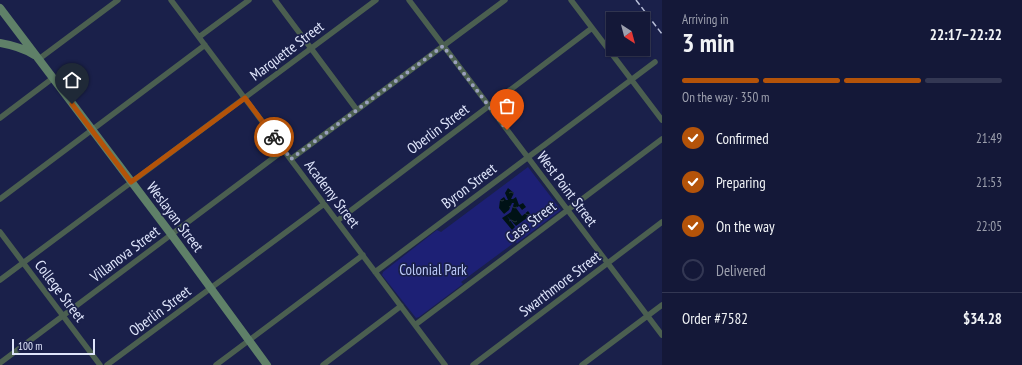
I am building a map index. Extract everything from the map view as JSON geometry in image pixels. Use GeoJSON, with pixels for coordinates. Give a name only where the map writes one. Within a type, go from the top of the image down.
{"type":"FeatureCollection","features":[{"type":"Feature","properties":{"kind":"main road","name":"Weslayan Street"},"geometry":{"type":"LineString","coordinates":[[0,8],[171,234],[267,365]]}},
{"type":"Feature","properties":{"kind":"main road"},"geometry":{"type":"LineString","coordinates":[[13,45],[16,30]]}},
{"type":"Feature","properties":{"kind":"main road"},"geometry":{"type":"LineString","coordinates":[[0,43],[13,45],[27,51],[39,59]]}},
{"type":"Feature","properties":{"kind":"street"},"geometry":{"type":"LineString","coordinates":[[39,59],[118,0]]}},
{"type":"Feature","properties":{"kind":"street","name":"Academy Street"},"geometry":{"type":"LineString","coordinates":[[171,0],[445,365]]}},
{"type":"Feature","properties":{"kind":"street"},"geometry":{"type":"LineString","coordinates":[[199,37],[249,0]]}},
{"type":"Feature","properties":{"kind":"street"},"geometry":{"type":"LineString","coordinates":[[275,0],[357,110]]}},
{"type":"Feature","properties":{"kind":"street","name":"Marquette Street"},"geometry":{"type":"LineString","coordinates":[[0,280],[376,0]]}},
{"type":"Feature","properties":{"kind":"street","name":"West Point Street"},"geometry":{"type":"LineString","coordinates":[[409,0],[662,335]]}},
{"type":"Feature","properties":{"kind":"street"},"geometry":{"type":"LineString","coordinates":[[291,159],[505,0]]}},
{"type":"Feature","properties":{"kind":"street"},"geometry":{"type":"LineString","coordinates":[[571,0],[662,120]]}},
{"type":"Feature","properties":{"kind":"street","name":"Oberlin Street"},"geometry":{"type":"LineString","coordinates":[[337,220],[592,28]]}},
{"type":"Feature","properties":{"kind":"street"},"geometry":{"type":"LineString","coordinates":[[0,198],[205,45]]}},
{"type":"Feature","properties":{"kind":"street","name":"Byron Street"},"geometry":{"type":"LineString","coordinates":[[375,272],[655,62]]}},
{"type":"Feature","properties":{"kind":"street"},"geometry":{"type":"LineString","coordinates":[[0,118],[53,78]]}},
{"type":"Feature","properties":{"kind":"street","name":"Case Street"},"geometry":{"type":"LineString","coordinates":[[415,325],[662,139]]}},
{"type":"Feature","properties":{"kind":"street","name":"Villanova Street"},"geometry":{"type":"LineString","coordinates":[[0,363],[284,150]]}},
{"type":"Feature","properties":{"kind":"street","name":"Oberlin Street"},"geometry":{"type":"LineString","coordinates":[[108,365],[324,204]]}},
{"type":"Feature","properties":{"kind":"street","name":"Swarthmore Street"},"geometry":{"type":"LineString","coordinates":[[473,365],[662,222]]}},
{"type":"Feature","properties":{"kind":"street","name":"College Street"},"geometry":{"type":"LineString","coordinates":[[0,232],[100,365]]}},
{"type":"Feature","properties":{"kind":"street"},"geometry":{"type":"LineString","coordinates":[[216,365],[363,256]]}},
{"type":"Feature","properties":{"kind":"street"},"geometry":{"type":"LineString","coordinates":[[582,365],[662,305]]}},
{"type":"Feature","properties":{"kind":"street"},"geometry":{"type":"LineString","coordinates":[[322,365],[401,306]]}},
{"type":"Feature","properties":{"kind":"green space","name":"Colonial Park"},"geometry":{"type":"Polygon","coordinates":[[[528,167],[561,210],[461,282],[463,284],[416,318],[382,275],[383,272],[437,230],[441,232],[528,167]]]}},
{"type":"Feature","properties":{"kind":"water"},"geometry":{"type":"Polygon","coordinates":[[[508,188],[514,193],[511,199],[516,197],[519,205],[523,203],[526,207],[522,210],[519,206],[516,208],[522,216],[528,211],[531,215],[516,226],[507,216],[515,227],[512,230],[502,218],[511,212],[514,203],[512,203],[509,210],[504,214],[499,208],[500,200],[504,197],[508,200],[505,193],[508,188]]]}},
{"type":"Feature","properties":{"kind":"railway"},"geometry":{"type":"LineString","coordinates":[[636,0],[662,34]]}},
{"type":"Feature","properties":{"kind":"way so far"},"geometry":{"type":"LineString","coordinates":[[274,137],[291,159],[443,46],[507,130]]}},
{"type":"Feature","properties":{"kind":"route"},"geometry":{"type":"LineString","coordinates":[[72,104],[131,182],[245,98],[274,137]]}}]}
